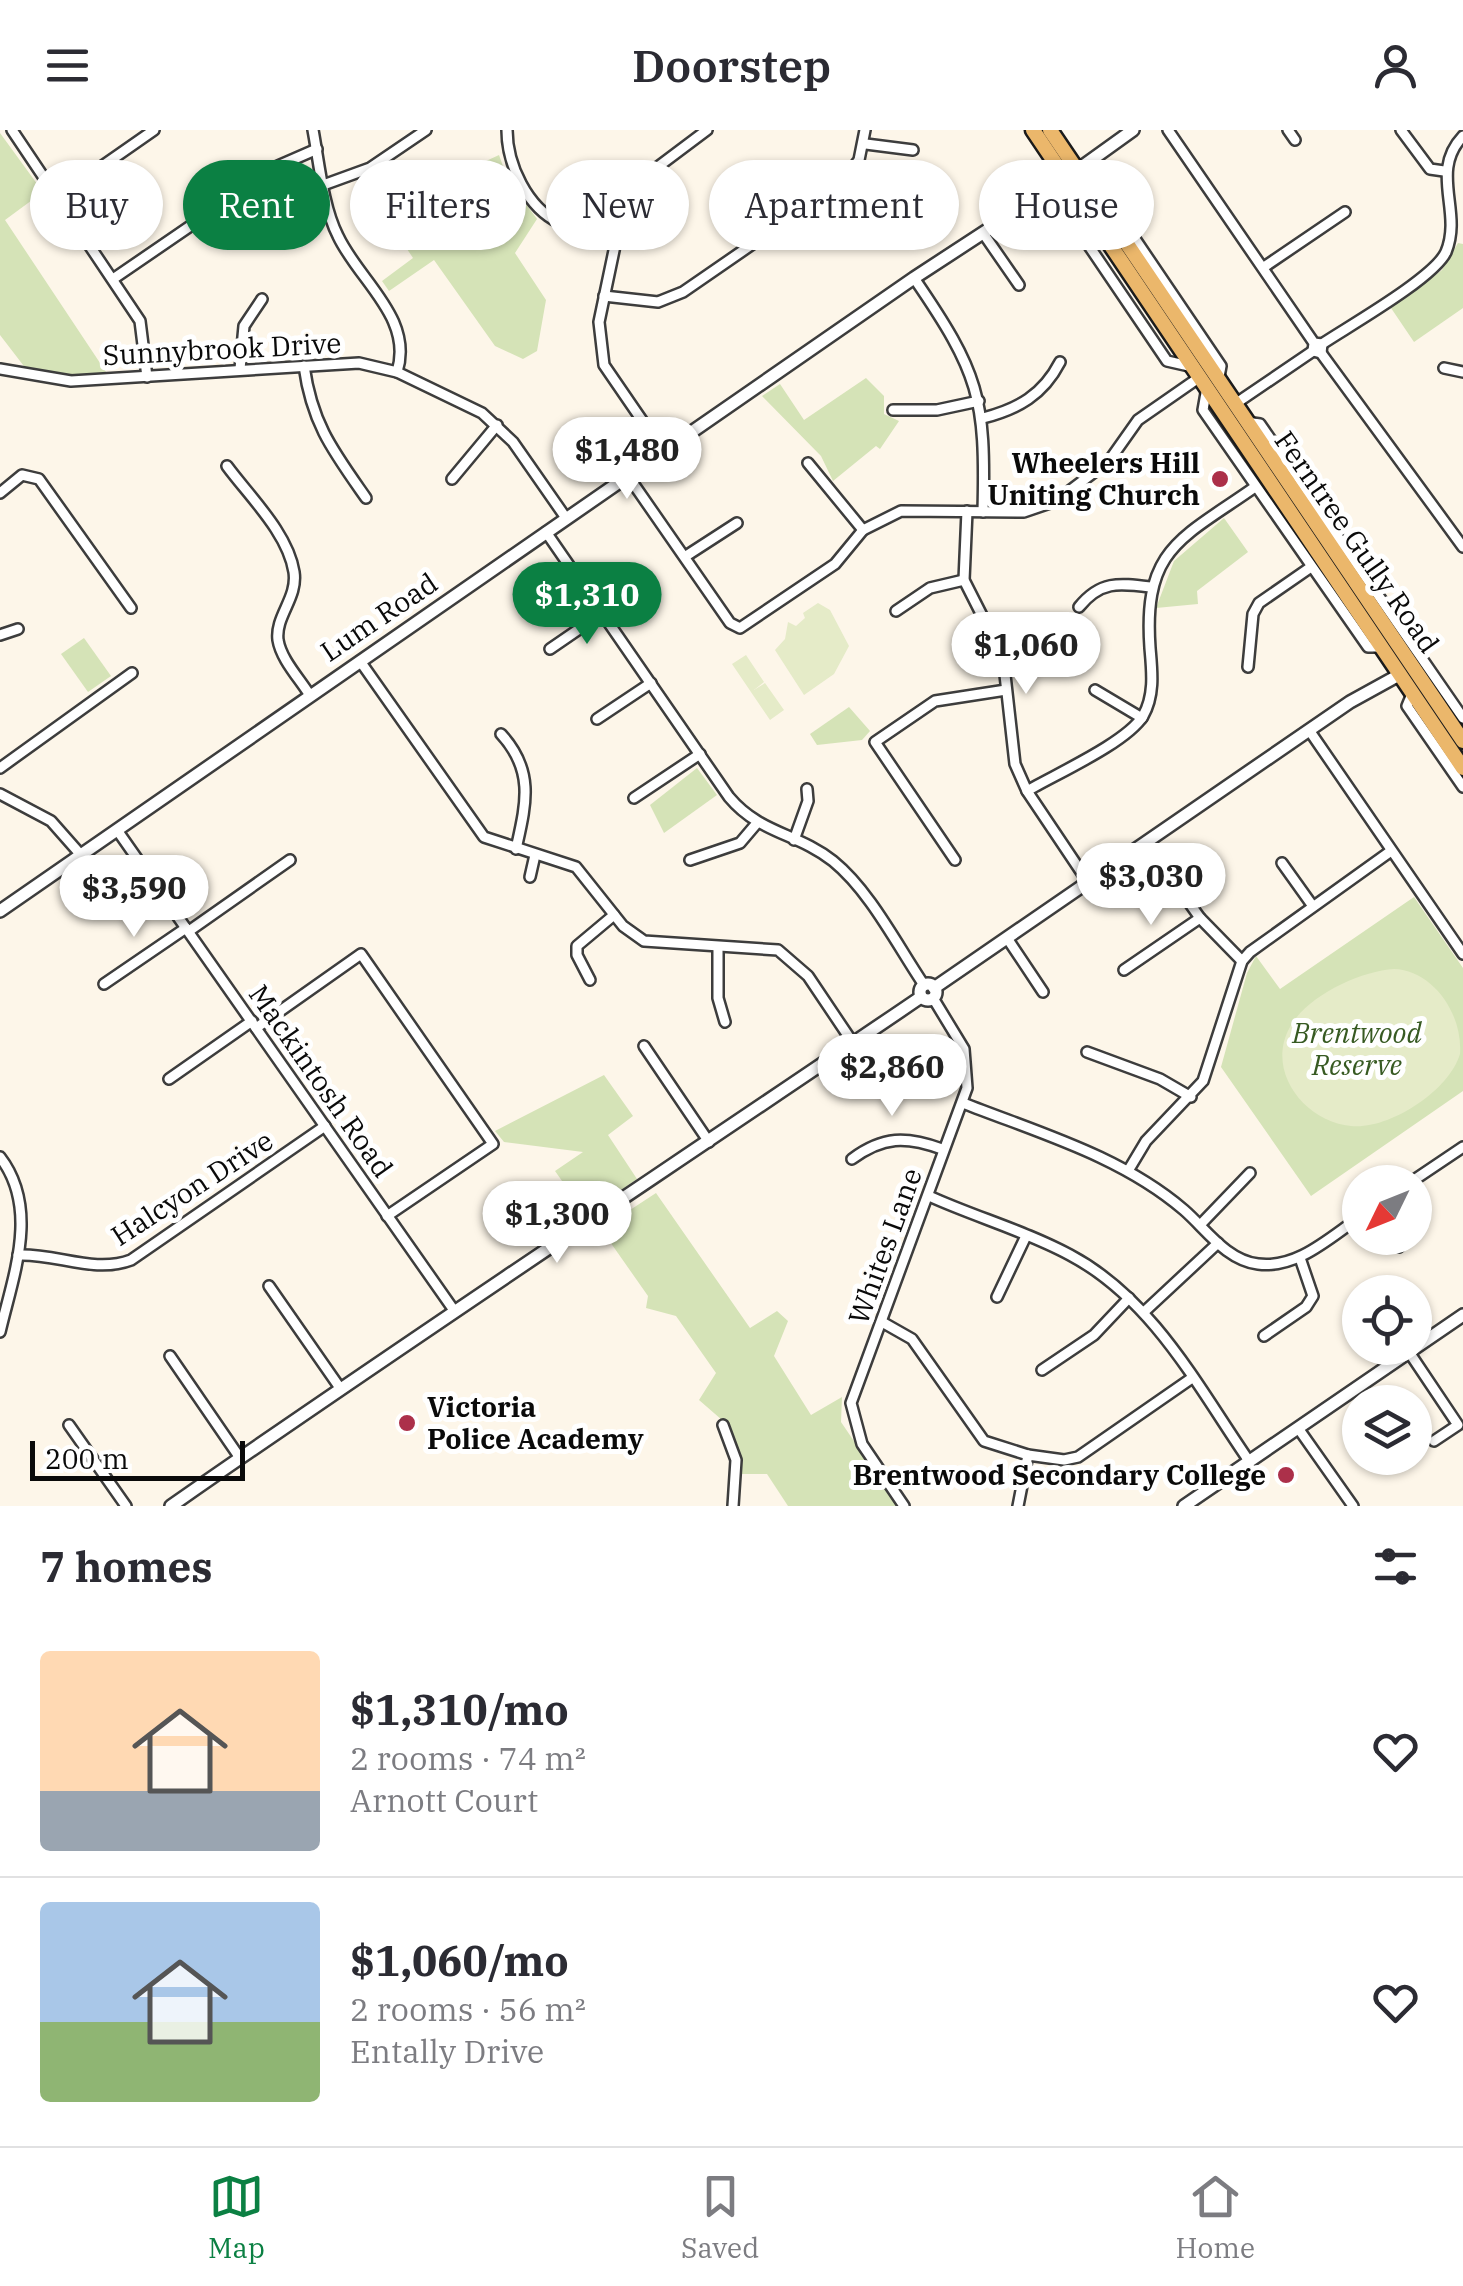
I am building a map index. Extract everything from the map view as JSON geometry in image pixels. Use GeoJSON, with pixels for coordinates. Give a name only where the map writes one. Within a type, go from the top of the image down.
{"type":"FeatureCollection","features":[{"type":"Feature","properties":{"kind":"main road","name":"Ferntree Gully Road"},"geometry":{"type":"LineString","coordinates":[[1033,130],[1058,160]]}},
{"type":"Feature","properties":{"kind":"main road","name":"Ferntree Gully Road"},"geometry":{"type":"LineString","coordinates":[[1056,133],[1065,160]]}},
{"type":"Feature","properties":{"kind":"main road","name":"Ferntree Gully Road"},"geometry":{"type":"LineString","coordinates":[[1118,250],[1193,372],[1212,388]]}},
{"type":"Feature","properties":{"kind":"main road","name":"Ferntree Gully Road"},"geometry":{"type":"LineString","coordinates":[[1119,250],[1385,654],[1444,702],[1463,741]]}},
{"type":"Feature","properties":{"kind":"main road","name":"Ferntree Gully Road"},"geometry":{"type":"LineString","coordinates":[[1226,410],[1243,422],[1404,668],[1412,694],[1463,768]]}},
{"type":"Feature","properties":{"kind":"street"},"geometry":{"type":"LineString","coordinates":[[12,130],[32,160]]}},
{"type":"Feature","properties":{"kind":"street"},"geometry":{"type":"LineString","coordinates":[[112,160],[154,130]]}},
{"type":"Feature","properties":{"kind":"street"},"geometry":{"type":"LineString","coordinates":[[313,130],[320,160]]}},
{"type":"Feature","properties":{"kind":"street"},"geometry":{"type":"LineString","coordinates":[[330,183],[360,174],[426,130]]}},
{"type":"Feature","properties":{"kind":"street"},"geometry":{"type":"LineString","coordinates":[[507,130],[511,162],[538,206],[546,212]]}},
{"type":"Feature","properties":{"kind":"street"},"geometry":{"type":"LineString","coordinates":[[668,160],[707,130]]}},
{"type":"Feature","properties":{"kind":"street"},"geometry":{"type":"LineString","coordinates":[[604,296],[658,302],[683,292],[840,183],[852,172],[866,144],[865,130]]}},
{"type":"Feature","properties":{"kind":"street","name":"Lum Road"},"geometry":{"type":"LineString","coordinates":[[1091,160],[1133,130]]}},
{"type":"Feature","properties":{"kind":"street"},"geometry":{"type":"LineString","coordinates":[[1168,130],[1318,348],[1463,546]]}},
{"type":"Feature","properties":{"kind":"street"},"geometry":{"type":"LineString","coordinates":[[1288,130],[1295,140]]}},
{"type":"Feature","properties":{"kind":"street"},"geometry":{"type":"LineString","coordinates":[[1401,130],[1430,168],[1444,172]]}},
{"type":"Feature","properties":{"kind":"street"},"geometry":{"type":"LineString","coordinates":[[1226,410],[1440,263],[1459,217],[1444,172],[1452,148],[1463,136]]}},
{"type":"Feature","properties":{"kind":"street"},"geometry":{"type":"LineString","coordinates":[[866,144],[913,150]]}},
{"type":"Feature","properties":{"kind":"street"},"geometry":{"type":"LineString","coordinates":[[113,280],[278,166],[317,150]]}},
{"type":"Feature","properties":{"kind":"street"},"geometry":{"type":"LineString","coordinates":[[330,204],[336,234],[400,330],[403,354],[397,372]]}},
{"type":"Feature","properties":{"kind":"street"},"geometry":{"type":"LineString","coordinates":[[1264,268],[1345,212]]}},
{"type":"Feature","properties":{"kind":"street","name":"Lum Road"},"geometry":{"type":"LineString","coordinates":[[0,911],[309,694],[979,236]]}},
{"type":"Feature","properties":{"kind":"street"},"geometry":{"type":"LineString","coordinates":[[93,250],[140,321],[147,376]]}},
{"type":"Feature","properties":{"kind":"street"},"geometry":{"type":"LineString","coordinates":[[612,250],[599,322],[604,365],[664,451]]}},
{"type":"Feature","properties":{"kind":"street"},"geometry":{"type":"LineString","coordinates":[[995,250],[1019,284]]}},
{"type":"Feature","properties":{"kind":"street","name":"Ferntree Gully Road"},"geometry":{"type":"LineString","coordinates":[[1093,250],[1167,362],[1193,372]]}},
{"type":"Feature","properties":{"kind":"street"},"geometry":{"type":"LineString","coordinates":[[914,278],[961,349],[979,401],[984,418],[984,512]]}},
{"type":"Feature","properties":{"kind":"street"},"geometry":{"type":"LineString","coordinates":[[240,369],[244,326],[262,298]]}},
{"type":"Feature","properties":{"kind":"street"},"geometry":{"type":"LineString","coordinates":[[984,418],[1024,404],[1053,375],[1060,362]]}},
{"type":"Feature","properties":{"kind":"street","name":"Sunnybrook Drive"},"geometry":{"type":"LineString","coordinates":[[0,369],[57,380],[359,363],[397,372],[482,413],[497,425],[566,518]]}},
{"type":"Feature","properties":{"kind":"street"},"geometry":{"type":"LineString","coordinates":[[304,366],[311,411],[366,498]]}},
{"type":"Feature","properties":{"kind":"street"},"geometry":{"type":"LineString","coordinates":[[1444,368],[1463,372]]}},
{"type":"Feature","properties":{"kind":"street"},"geometry":{"type":"LineString","coordinates":[[628,476],[730,623],[740,628],[835,564],[864,530],[901,511],[1024,512],[1056,501],[1110,461],[1138,420],[1193,372]]}},
{"type":"Feature","properties":{"kind":"street","name":"Ferntree Gully Road"},"geometry":{"type":"LineString","coordinates":[[1212,388],[1203,410],[1368,647],[1385,654]]}},
{"type":"Feature","properties":{"kind":"street"},"geometry":{"type":"LineString","coordinates":[[892,410],[938,410],[979,401]]}},
{"type":"Feature","properties":{"kind":"street","name":"Ferntree Gully Road"},"geometry":{"type":"LineString","coordinates":[[1243,422],[1260,424],[1444,702],[1463,718]]}},
{"type":"Feature","properties":{"kind":"street"},"geometry":{"type":"LineString","coordinates":[[452,480],[497,425]]}},
{"type":"Feature","properties":{"kind":"street"},"geometry":{"type":"LineString","coordinates":[[808,463],[864,530]]}},
{"type":"Feature","properties":{"kind":"street"},"geometry":{"type":"LineString","coordinates":[[227,466],[278,534],[294,567],[296,585],[278,629],[278,643],[309,694]]}},
{"type":"Feature","properties":{"kind":"street"},"geometry":{"type":"LineString","coordinates":[[0,493],[22,476],[38,479],[131,608]]}},
{"type":"Feature","properties":{"kind":"street"},"geometry":{"type":"LineString","coordinates":[[1027,791],[1132,729],[1142,718],[1152,685],[1150,587],[1179,540],[1254,488]]}},
{"type":"Feature","properties":{"kind":"street"},"geometry":{"type":"LineString","coordinates":[[967,511],[964,580],[998,643],[1011,750],[1027,791],[1088,882]]}},
{"type":"Feature","properties":{"kind":"street"},"geometry":{"type":"LineString","coordinates":[[686,556],[737,522]]}},
{"type":"Feature","properties":{"kind":"street","name":"Whites Lane"},"geometry":{"type":"LineString","coordinates":[[546,532],[728,797],[757,824],[794,840],[842,869],[959,1038],[969,1065],[962,1104],[942,1149],[929,1196],[851,1403],[862,1444],[904,1506]]}},
{"type":"Feature","properties":{"kind":"street"},"geometry":{"type":"LineString","coordinates":[[1248,667],[1259,603],[1311,566]]}},
{"type":"Feature","properties":{"kind":"street"},"geometry":{"type":"LineString","coordinates":[[896,611],[930,588],[964,580]]}},
{"type":"Feature","properties":{"kind":"street"},"geometry":{"type":"LineString","coordinates":[[1079,607],[1094,589],[1117,582],[1150,587]]}},
{"type":"Feature","properties":{"kind":"street"},"geometry":{"type":"LineString","coordinates":[[550,648],[602,614]]}},
{"type":"Feature","properties":{"kind":"street"},"geometry":{"type":"LineString","coordinates":[[0,635],[18,629]]}},
{"type":"Feature","properties":{"kind":"street"},"geometry":{"type":"LineString","coordinates":[[1373,688],[1385,654]]}},
{"type":"Feature","properties":{"kind":"street"},"geometry":{"type":"LineString","coordinates":[[360,661],[476,827],[493,842],[576,867],[614,915],[644,941],[766,947],[789,957],[808,976],[853,1044]]}},
{"type":"Feature","properties":{"kind":"street"},"geometry":{"type":"LineString","coordinates":[[172,1506],[453,1309],[709,1142],[1404,668]]}},
{"type":"Feature","properties":{"kind":"street"},"geometry":{"type":"LineString","coordinates":[[0,768],[132,672]]}},
{"type":"Feature","properties":{"kind":"street"},"geometry":{"type":"LineString","coordinates":[[597,720],[650,683]]}},
{"type":"Feature","properties":{"kind":"street"},"geometry":{"type":"LineString","coordinates":[[955,860],[875,742],[936,701],[1006,690]]}},
{"type":"Feature","properties":{"kind":"street"},"geometry":{"type":"LineString","coordinates":[[1095,690],[1142,718]]}},
{"type":"Feature","properties":{"kind":"street"},"geometry":{"type":"LineString","coordinates":[[1412,694],[1408,706],[1463,787]]}},
{"type":"Feature","properties":{"kind":"street"},"geometry":{"type":"LineString","coordinates":[[1309,730],[1463,954]]}},
{"type":"Feature","properties":{"kind":"street"},"geometry":{"type":"LineString","coordinates":[[501,734],[525,770],[528,796],[516,849]]}},
{"type":"Feature","properties":{"kind":"street"},"geometry":{"type":"LineString","coordinates":[[634,798],[700,754]]}},
{"type":"Feature","properties":{"kind":"street"},"geometry":{"type":"LineString","coordinates":[[794,840],[808,802],[807,789]]}},
{"type":"Feature","properties":{"kind":"street"},"geometry":{"type":"LineString","coordinates":[[0,794],[51,821],[81,855]]}},
{"type":"Feature","properties":{"kind":"street"},"geometry":{"type":"LineString","coordinates":[[690,860],[740,843],[757,824]]}},
{"type":"Feature","properties":{"kind":"street","name":"Mackintosh Road"},"geometry":{"type":"LineString","coordinates":[[116,830],[453,1309]]}},
{"type":"Feature","properties":{"kind":"street"},"geometry":{"type":"LineString","coordinates":[[1146,842],[1200,918],[1242,962]]}},
{"type":"Feature","properties":{"kind":"street"},"geometry":{"type":"LineString","coordinates":[[1128,1171],[1146,1141],[1191,1097],[1211,1064],[1242,962],[1259,942],[1391,851]]}},
{"type":"Feature","properties":{"kind":"street"},"geometry":{"type":"LineString","coordinates":[[530,877],[535,854]]}},
{"type":"Feature","properties":{"kind":"street"},"geometry":{"type":"LineString","coordinates":[[104,984],[290,860]]}},
{"type":"Feature","properties":{"kind":"street"},"geometry":{"type":"LineString","coordinates":[[1282,863],[1312,905]]}},
{"type":"Feature","properties":{"kind":"street"},"geometry":{"type":"LineString","coordinates":[[590,980],[577,955],[577,946],[614,915]]}},
{"type":"Feature","properties":{"kind":"street"},"geometry":{"type":"LineString","coordinates":[[1124,970],[1200,918]]}},
{"type":"Feature","properties":{"kind":"street"},"geometry":{"type":"LineString","coordinates":[[1007,938],[1043,992]]}},
{"type":"Feature","properties":{"kind":"street"},"geometry":{"type":"LineString","coordinates":[[718,947],[718,998],[725,1022]]}},
{"type":"Feature","properties":{"kind":"street"},"geometry":{"type":"LineString","coordinates":[[170,1079],[362,954],[493,1144],[388,1216]]}},
{"type":"Feature","properties":{"kind":"street"},"geometry":{"type":"LineString","coordinates":[[644,1046],[709,1142]]}},
{"type":"Feature","properties":{"kind":"street"},"geometry":{"type":"LineString","coordinates":[[1087,1052],[1160,1078],[1191,1097]]}},
{"type":"Feature","properties":{"kind":"street"},"geometry":{"type":"LineString","coordinates":[[962,1104],[1128,1171],[1218,1243],[1257,1264],[1300,1258],[1342,1229]]}},
{"type":"Feature","properties":{"kind":"street","name":"Halcyon Drive"},"geometry":{"type":"LineString","coordinates":[[18,1256],[58,1256],[100,1266],[130,1260],[325,1126]]}},
{"type":"Feature","properties":{"kind":"street"},"geometry":{"type":"LineString","coordinates":[[852,1160],[870,1146],[894,1138],[942,1149]]}},
{"type":"Feature","properties":{"kind":"street"},"geometry":{"type":"LineString","coordinates":[[1432,1167],[1463,1147]]}},
{"type":"Feature","properties":{"kind":"street"},"geometry":{"type":"LineString","coordinates":[[0,1157],[20,1205],[18,1256],[0,1332]]}},
{"type":"Feature","properties":{"kind":"street"},"geometry":{"type":"LineString","coordinates":[[1200,1225],[1250,1173]]}},
{"type":"Feature","properties":{"kind":"street"},"geometry":{"type":"LineString","coordinates":[[929,1196],[1090,1266],[1130,1298],[1144,1312],[1249,1461]]}},
{"type":"Feature","properties":{"kind":"street"},"geometry":{"type":"LineString","coordinates":[[996,1297],[1026,1236]]}},
{"type":"Feature","properties":{"kind":"street"},"geometry":{"type":"LineString","coordinates":[[1144,1312],[1218,1243]]}},
{"type":"Feature","properties":{"kind":"street"},"geometry":{"type":"LineString","coordinates":[[1264,1336],[1306,1307],[1313,1296],[1300,1258]]}},
{"type":"Feature","properties":{"kind":"street"},"geometry":{"type":"LineString","coordinates":[[269,1286],[340,1388]]}},
{"type":"Feature","properties":{"kind":"street"},"geometry":{"type":"LineString","coordinates":[[1042,1370],[1094,1335],[1130,1298]]}},
{"type":"Feature","properties":{"kind":"street"},"geometry":{"type":"LineString","coordinates":[[1432,1336],[1463,1315]]}},
{"type":"Feature","properties":{"kind":"street"},"geometry":{"type":"LineString","coordinates":[[882,1322],[912,1340],[984,1441],[1028,1456],[1064,1460],[1078,1457],[1192,1378]]}},
{"type":"Feature","properties":{"kind":"street"},"geometry":{"type":"LineString","coordinates":[[170,1356],[240,1458]]}},
{"type":"Feature","properties":{"kind":"street"},"geometry":{"type":"LineString","coordinates":[[1184,1506],[1389,1365]]}},
{"type":"Feature","properties":{"kind":"street"},"geometry":{"type":"LineString","coordinates":[[1417,1365],[1458,1425],[1434,1441]]}},
{"type":"Feature","properties":{"kind":"street"},"geometry":{"type":"LineString","coordinates":[[69,1425],[126,1506]]}},
{"type":"Feature","properties":{"kind":"street"},"geometry":{"type":"LineString","coordinates":[[723,1425],[736,1460],[733,1506]]}},
{"type":"Feature","properties":{"kind":"street"},"geometry":{"type":"LineString","coordinates":[[1298,1428],[1353,1506]]}},
{"type":"Feature","properties":{"kind":"street"},"geometry":{"type":"LineString","coordinates":[[1018,1506],[1028,1456]]}},
{"type":"Feature","properties":{"kind":"green space"},"geometry":{"type":"Polygon","coordinates":[[[0,133],[30,174],[30,202],[5,220],[110,378],[57,380],[30,374],[0,335],[0,133]]]}},
{"type":"Feature","properties":{"kind":"green space"},"geometry":{"type":"Polygon","coordinates":[[[526,204],[537,219],[526,236],[526,204]]]}},
{"type":"Feature","properties":{"kind":"green space"},"geometry":{"type":"Polygon","coordinates":[[[1458,243],[1463,244],[1463,308],[1414,342],[1391,308],[1442,270],[1458,243]]]}},
{"type":"Feature","properties":{"kind":"green space"},"geometry":{"type":"Polygon","coordinates":[[[408,250],[517,250],[515,253],[546,300],[537,351],[523,359],[495,346],[434,260],[389,291],[382,281],[413,258],[408,250]]]}},
{"type":"Feature","properties":{"kind":"green space"},"geometry":{"type":"Polygon","coordinates":[[[866,378],[884,396],[884,414],[899,421],[880,449],[876,446],[833,481],[821,456],[762,396],[780,384],[804,420],[866,378]]]}},
{"type":"Feature","properties":{"kind":"green space"},"geometry":{"type":"Polygon","coordinates":[[[1224,518],[1248,552],[1197,591],[1198,604],[1156,608],[1174,561],[1224,518]]]}},
{"type":"Feature","properties":{"kind":"green space"},"geometry":{"type":"Polygon","coordinates":[[[818,603],[830,610],[849,646],[834,674],[804,695],[775,650],[785,639],[788,622],[796,626],[805,618],[803,613],[818,603]]]}},
{"type":"Feature","properties":{"kind":"green space"},"geometry":{"type":"Polygon","coordinates":[[[84,638],[111,676],[88,692],[61,654],[84,638]]]}},
{"type":"Feature","properties":{"kind":"green space"},"geometry":{"type":"Polygon","coordinates":[[[746,655],[764,682],[754,690],[765,683],[784,710],[770,720],[732,664],[746,655]]]}},
{"type":"Feature","properties":{"kind":"green space"},"geometry":{"type":"Polygon","coordinates":[[[849,707],[870,731],[862,740],[817,745],[810,734],[849,707]]]}},
{"type":"Feature","properties":{"kind":"green space"},"geometry":{"type":"Polygon","coordinates":[[[697,768],[717,795],[664,833],[650,805],[697,768]]]}},
{"type":"Feature","properties":{"kind":"green space","name":"Brentwood Reserve"},"geometry":{"type":"Polygon","coordinates":[[[1414,897],[1463,968],[1463,1091],[1356,1165],[1342,1165],[1342,1175],[1311,1196],[1221,1067],[1247,973],[1256,956],[1280,989],[1414,897]]]}},
{"type":"Feature","properties":{"kind":"green space"},"geometry":{"type":"Polygon","coordinates":[[[1394,969],[1421,977],[1442,996],[1456,1024],[1460,1054],[1454,1068],[1431,1094],[1399,1115],[1366,1126],[1334,1122],[1305,1105],[1286,1077],[1284,1044],[1290,1027],[1309,1005],[1336,987],[1394,969]]]}},
{"type":"Feature","properties":{"kind":"green space"},"geometry":{"type":"Polygon","coordinates":[[[604,1075],[633,1116],[608,1135],[637,1179],[586,1215],[555,1171],[583,1152],[504,1142],[495,1131],[604,1075]]]}},
{"type":"Feature","properties":{"kind":"green space"},"geometry":{"type":"Polygon","coordinates":[[[656,1193],[750,1328],[777,1311],[788,1321],[774,1356],[811,1415],[842,1397],[841,1422],[898,1506],[788,1506],[767,1474],[742,1474],[722,1420],[699,1400],[716,1373],[676,1316],[646,1308],[648,1296],[601,1229],[656,1193]]]}},
{"type":"Feature","properties":{"kind":"place","name":"Wheelers Hill Uniting Church"},"geometry":{"type":"Point","coordinates":[1220,479]}},
{"type":"Feature","properties":{"kind":"place","name":"Victoria Police Academy"},"geometry":{"type":"Point","coordinates":[407,1423]}},
{"type":"Feature","properties":{"kind":"place","name":"Brentwood Secondary College"},"geometry":{"type":"Point","coordinates":[1286,1475]}}]}
